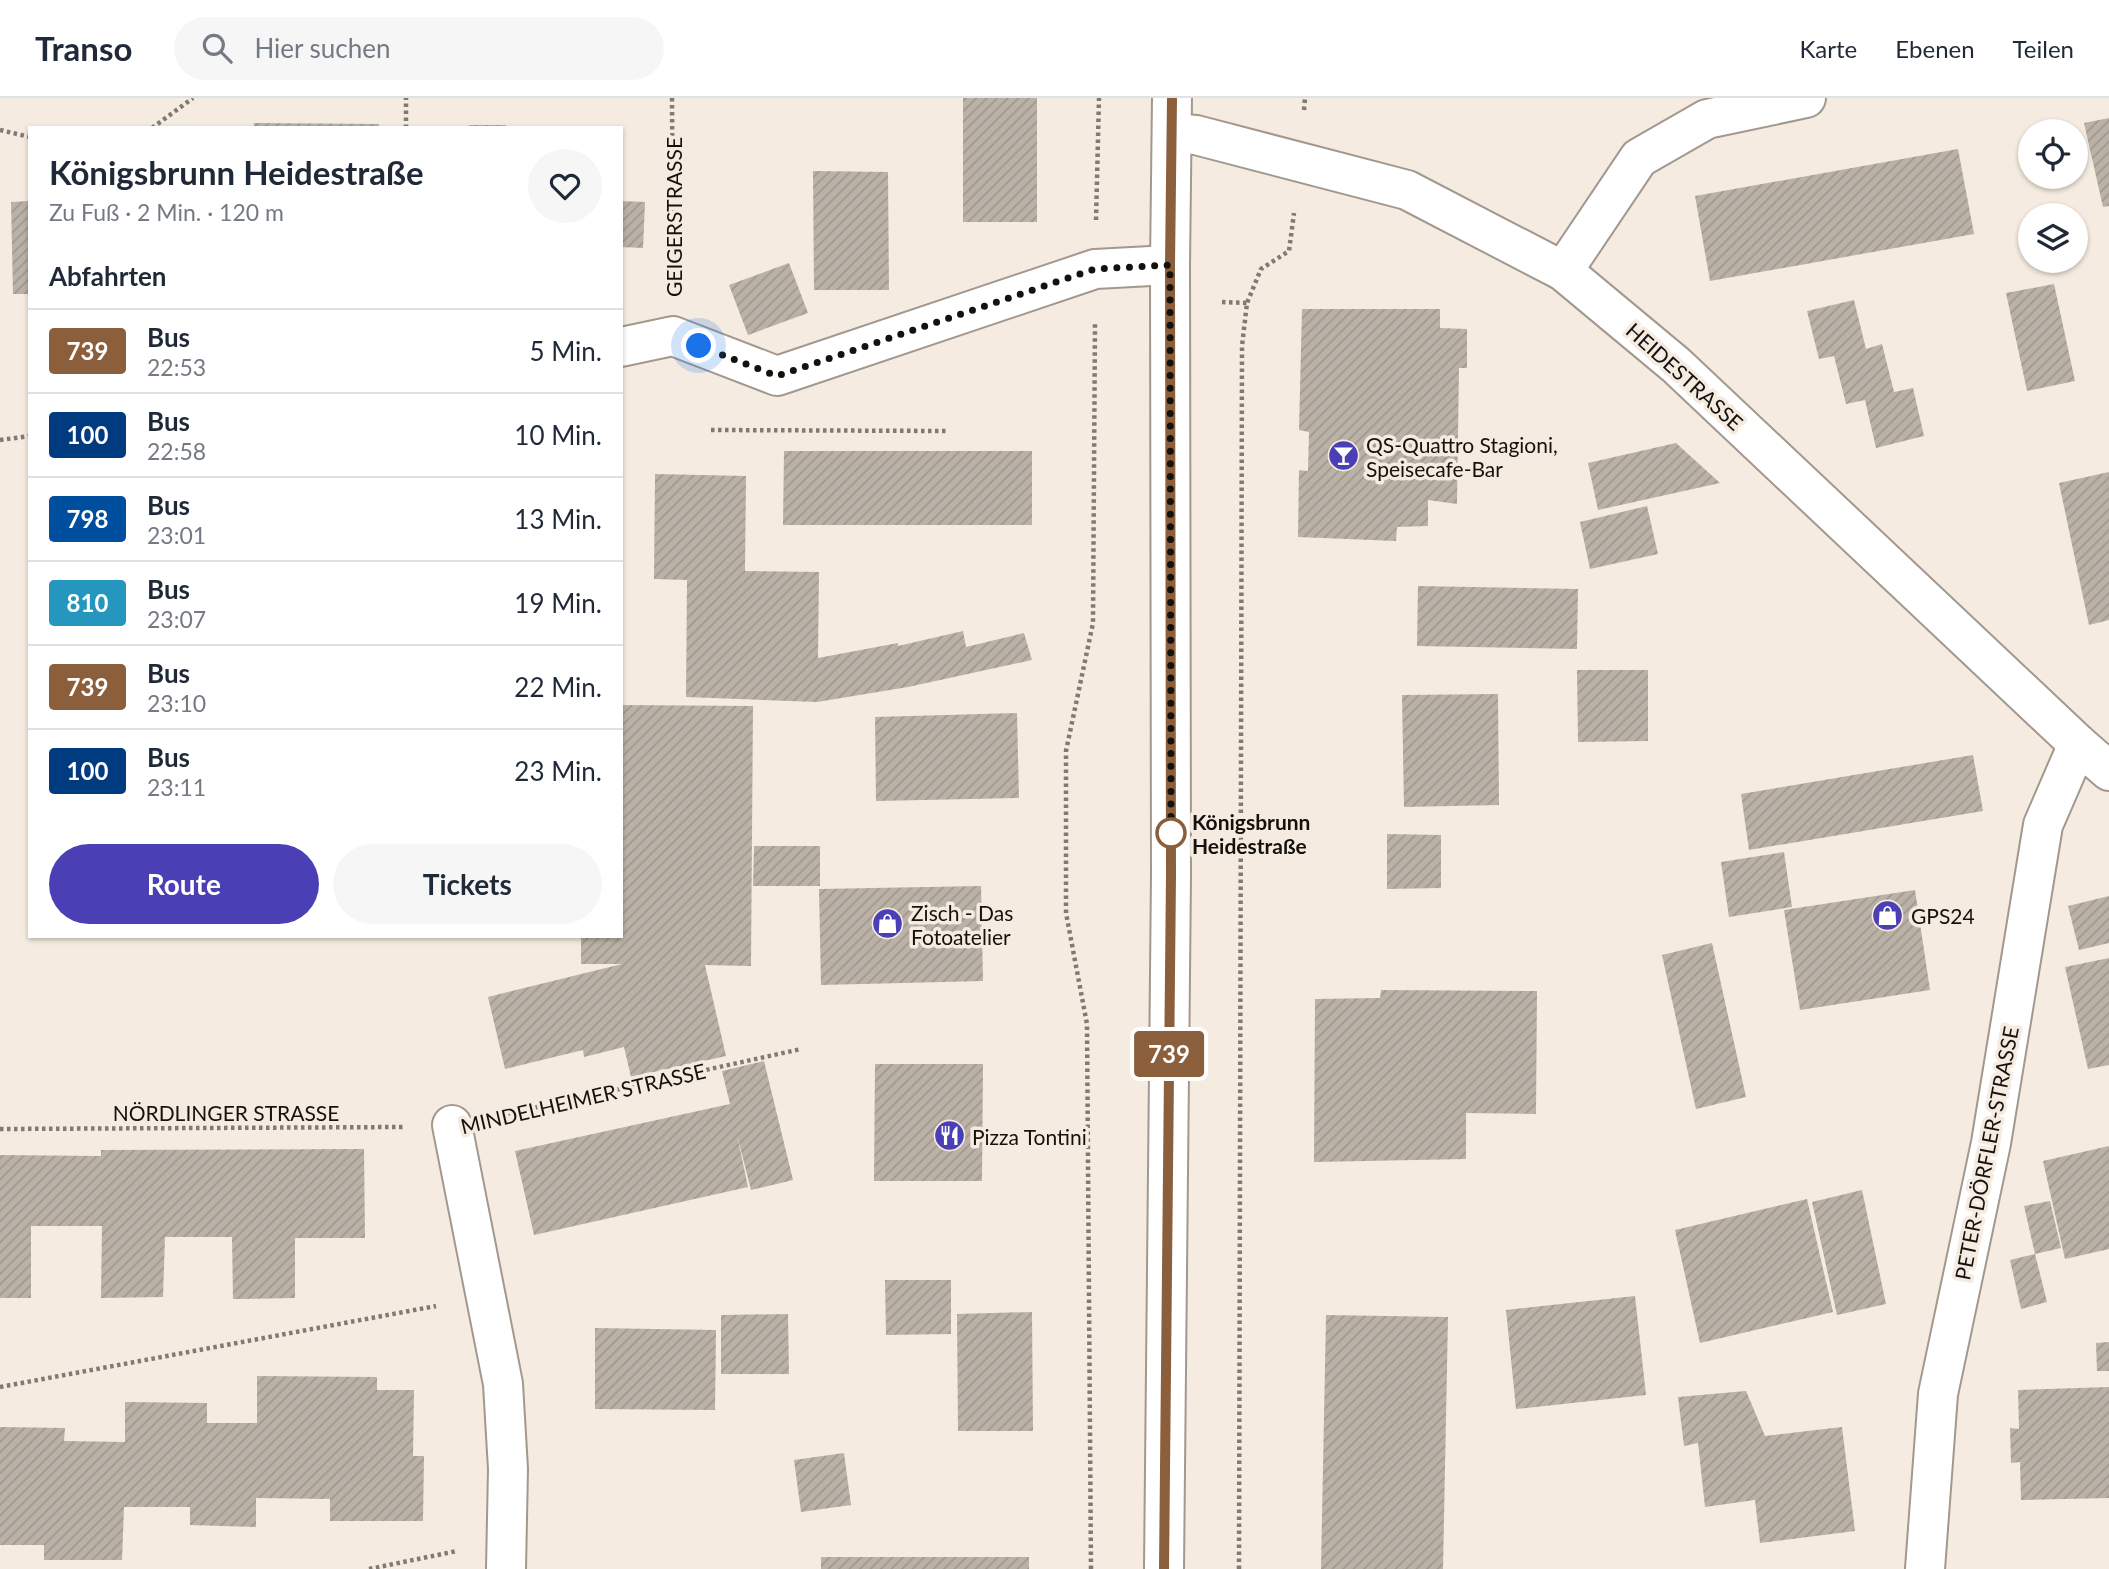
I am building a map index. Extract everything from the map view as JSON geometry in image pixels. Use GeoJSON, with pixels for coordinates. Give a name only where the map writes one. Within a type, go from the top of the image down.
{"type":"FeatureCollection","features":[{"type":"Feature","properties":{"kind":"street"},"geometry":{"type":"LineString","coordinates":[[1563,271],[1639,158],[1707,108],[1806,98]]}},
{"type":"Feature","properties":{"kind":"street"},"geometry":{"type":"LineString","coordinates":[[1164,1569],[1171,875],[1172,116]]}},
{"type":"Feature","properties":{"kind":"street","name":"HEIDESTRASSE"},"geometry":{"type":"LineString","coordinates":[[1172,116],[1196,135],[1407,190],[1563,271],[1676,365],[2109,771]]}},
{"type":"Feature","properties":{"kind":"street"},"geometry":{"type":"LineString","coordinates":[[623,347],[673,336],[777,376],[1095,269],[1170,265]]}},
{"type":"Feature","properties":{"kind":"street","name":"PETER-DÖRFLER-STRASSE"},"geometry":{"type":"LineString","coordinates":[[1926,1569],[1937,1394],[1991,1143],[2043,825],[2078,744]]}},
{"type":"Feature","properties":{"kind":"street","name":"MINDELHEIMER STRASSE"},"geometry":{"type":"LineString","coordinates":[[452,1125],[503,1384],[508,1469],[506,1558]]}},
{"type":"Feature","properties":{"kind":"path"},"geometry":{"type":"LineString","coordinates":[[155,126],[193,98]]}},
{"type":"Feature","properties":{"kind":"path"},"geometry":{"type":"LineString","coordinates":[[406,126],[407,98]]}},
{"type":"Feature","properties":{"kind":"path","name":"GEIGERSTRASSE"},"geometry":{"type":"LineString","coordinates":[[672,98],[673,336]]}},
{"type":"Feature","properties":{"kind":"path"},"geometry":{"type":"LineString","coordinates":[[1091,1569],[1087,1024],[1066,913],[1066,751],[1093,623],[1099,98]]}},
{"type":"Feature","properties":{"kind":"path"},"geometry":{"type":"LineString","coordinates":[[0,131],[28,136]]}},
{"type":"Feature","properties":{"kind":"path"},"geometry":{"type":"LineString","coordinates":[[1239,1569],[1242,346],[1247,303],[1261,269],[1289,251],[1300,161]]}},
{"type":"Feature","properties":{"kind":"path"},"geometry":{"type":"LineString","coordinates":[[711,430],[946,430]]}},
{"type":"Feature","properties":{"kind":"path"},"geometry":{"type":"LineString","coordinates":[[0,440],[28,436]]}},
{"type":"Feature","properties":{"kind":"path","name":"MINDELHEIMER STRASSE"},"geometry":{"type":"LineString","coordinates":[[452,1125],[801,1049]]}},
{"type":"Feature","properties":{"kind":"path","name":"NÖRDLINGER STRASSE"},"geometry":{"type":"LineString","coordinates":[[0,1129],[452,1125]]}},
{"type":"Feature","properties":{"kind":"path"},"geometry":{"type":"LineString","coordinates":[[0,1387],[487,1297]]}},
{"type":"Feature","properties":{"kind":"path"},"geometry":{"type":"LineString","coordinates":[[369,1569],[460,1550],[506,1558]]}},
{"type":"Feature","properties":{"kind":"building"},"geometry":{"type":"Polygon","coordinates":[[[963,98],[1037,98],[1037,222],[963,222],[963,98]]]}},
{"type":"Feature","properties":{"kind":"building"},"geometry":{"type":"Polygon","coordinates":[[[2109,118],[2109,206],[2103,207],[2088,141],[2088,122],[2109,118]]]}},
{"type":"Feature","properties":{"kind":"building"},"geometry":{"type":"Polygon","coordinates":[[[254,123],[379,124],[379,126],[254,126],[254,123]]]}},
{"type":"Feature","properties":{"kind":"building"},"geometry":{"type":"Polygon","coordinates":[[[469,125],[506,125],[506,126],[469,125]]]}},
{"type":"Feature","properties":{"kind":"building"},"geometry":{"type":"Polygon","coordinates":[[[1958,149],[1974,234],[1710,281],[1695,196],[1958,149]]]}},
{"type":"Feature","properties":{"kind":"building"},"geometry":{"type":"Polygon","coordinates":[[[813,171],[888,172],[889,290],[814,290],[813,171]]]}},
{"type":"Feature","properties":{"kind":"building"},"geometry":{"type":"Polygon","coordinates":[[[28,201],[28,294],[13,294],[11,202],[28,201]]]}},
{"type":"Feature","properties":{"kind":"building"},"geometry":{"type":"Polygon","coordinates":[[[623,201],[645,202],[643,248],[623,247],[623,201]]]}},
{"type":"Feature","properties":{"kind":"building"},"geometry":{"type":"Polygon","coordinates":[[[789,263],[808,313],[748,335],[729,285],[789,263]]]}},
{"type":"Feature","properties":{"kind":"building"},"geometry":{"type":"Polygon","coordinates":[[[2054,284],[2075,381],[2027,391],[2006,293],[2054,284]]]}},
{"type":"Feature","properties":{"kind":"building"},"geometry":{"type":"Polygon","coordinates":[[[1854,300],[1866,349],[1882,344],[1894,392],[1913,388],[1924,436],[1876,448],[1865,400],[1846,404],[1834,356],[1819,359],[1807,311],[1854,300]]]}},
{"type":"Feature","properties":{"kind":"building"},"geometry":{"type":"Polygon","coordinates":[[[1302,309],[1440,309],[1440,328],[1467,329],[1467,368],[1459,368],[1457,504],[1428,500],[1428,526],[1397,527],[1396,541],[1298,537],[1299,470],[1308,471],[1309,432],[1299,430],[1302,309]]]}},
{"type":"Feature","properties":{"kind":"building"},"geometry":{"type":"Polygon","coordinates":[[[1676,443],[1720,483],[1598,510],[1588,463],[1676,443]]]}},
{"type":"Feature","properties":{"kind":"building"},"geometry":{"type":"Polygon","coordinates":[[[784,451],[1032,451],[1032,525],[783,525],[784,451]]]}},
{"type":"Feature","properties":{"kind":"building"},"geometry":{"type":"Polygon","coordinates":[[[2109,472],[2109,620],[2089,625],[2059,483],[2109,472]]]}},
{"type":"Feature","properties":{"kind":"building"},"geometry":{"type":"Polygon","coordinates":[[[655,474],[746,476],[745,571],[819,572],[818,658],[898,643],[898,646],[963,631],[966,647],[1024,633],[1032,660],[908,687],[817,702],[686,697],[687,580],[654,579],[655,474]]]}},
{"type":"Feature","properties":{"kind":"building"},"geometry":{"type":"Polygon","coordinates":[[[1647,506],[1658,554],[1590,569],[1580,522],[1647,506]]]}},
{"type":"Feature","properties":{"kind":"building"},"geometry":{"type":"Polygon","coordinates":[[[1418,586],[1578,589],[1577,649],[1417,646],[1418,586]]]}},
{"type":"Feature","properties":{"kind":"building"},"geometry":{"type":"Polygon","coordinates":[[[1577,670],[1648,670],[1648,741],[1578,742],[1577,670]]]}},
{"type":"Feature","properties":{"kind":"building"},"geometry":{"type":"Polygon","coordinates":[[[1498,694],[1499,805],[1404,807],[1402,695],[1498,694]]]}},
{"type":"Feature","properties":{"kind":"building"},"geometry":{"type":"Polygon","coordinates":[[[623,705],[753,706],[751,966],[705,965],[726,1056],[631,1077],[624,1047],[584,1057],[583,1050],[505,1069],[488,997],[622,964],[581,964],[581,938],[623,938],[623,705]]]}},
{"type":"Feature","properties":{"kind":"building"},"geometry":{"type":"Polygon","coordinates":[[[1017,713],[1019,798],[876,801],[875,717],[1017,713]]]}},
{"type":"Feature","properties":{"kind":"building"},"geometry":{"type":"Polygon","coordinates":[[[1973,755],[1983,811],[1749,850],[1741,794],[1973,755]]]}},
{"type":"Feature","properties":{"kind":"building"},"geometry":{"type":"Polygon","coordinates":[[[1387,834],[1441,835],[1441,888],[1387,889],[1387,834]]]}},
{"type":"Feature","properties":{"kind":"building"},"geometry":{"type":"Polygon","coordinates":[[[754,846],[820,846],[820,886],[753,886],[754,846]]]}},
{"type":"Feature","properties":{"kind":"building"},"geometry":{"type":"Polygon","coordinates":[[[1784,852],[1792,907],[1729,917],[1721,862],[1784,852]]]}},
{"type":"Feature","properties":{"kind":"building"},"geometry":{"type":"Polygon","coordinates":[[[981,886],[983,981],[821,985],[819,889],[981,886]]]}},
{"type":"Feature","properties":{"kind":"building"},"geometry":{"type":"Polygon","coordinates":[[[1915,890],[1930,990],[1800,1010],[1784,910],[1915,890]]]}},
{"type":"Feature","properties":{"kind":"building"},"geometry":{"type":"Polygon","coordinates":[[[2109,896],[2109,943],[2079,950],[2068,906],[2109,896]]]}},
{"type":"Feature","properties":{"kind":"building"},"geometry":{"type":"Polygon","coordinates":[[[1712,943],[1746,1097],[1696,1109],[1662,955],[1712,943]]]}},
{"type":"Feature","properties":{"kind":"building"},"geometry":{"type":"Polygon","coordinates":[[[2109,958],[2109,1065],[2088,1069],[2065,967],[2109,958]]]}},
{"type":"Feature","properties":{"kind":"building"},"geometry":{"type":"Polygon","coordinates":[[[1381,990],[1537,991],[1536,1114],[1466,1113],[1466,1159],[1314,1162],[1315,999],[1380,998],[1381,990]]]}},
{"type":"Feature","properties":{"kind":"building"},"geometry":{"type":"Polygon","coordinates":[[[764,1061],[793,1180],[751,1190],[737,1135],[748,1187],[534,1235],[515,1151],[730,1104],[722,1071],[764,1061]]]}},
{"type":"Feature","properties":{"kind":"building"},"geometry":{"type":"Polygon","coordinates":[[[875,1064],[983,1064],[982,1181],[874,1181],[875,1064]]]}},
{"type":"Feature","properties":{"kind":"building"},"geometry":{"type":"Polygon","coordinates":[[[2109,1146],[2109,1249],[2065,1259],[2043,1161],[2109,1146]]]}},
{"type":"Feature","properties":{"kind":"building"},"geometry":{"type":"Polygon","coordinates":[[[364,1149],[365,1238],[295,1238],[295,1298],[233,1299],[232,1237],[165,1237],[163,1297],[101,1298],[102,1226],[31,1226],[31,1298],[0,1298],[0,1155],[101,1156],[101,1150],[364,1149]]]}},
{"type":"Feature","properties":{"kind":"building"},"geometry":{"type":"Polygon","coordinates":[[[1862,1190],[1886,1304],[1837,1315],[1812,1202],[1862,1190]]]}},
{"type":"Feature","properties":{"kind":"building"},"geometry":{"type":"Polygon","coordinates":[[[1807,1199],[1833,1312],[1700,1343],[1675,1230],[1807,1199]]]}},
{"type":"Feature","properties":{"kind":"building"},"geometry":{"type":"Polygon","coordinates":[[[2050,1201],[2061,1248],[2035,1254],[2024,1206],[2050,1201]]]}},
{"type":"Feature","properties":{"kind":"building"},"geometry":{"type":"Polygon","coordinates":[[[2035,1254],[2047,1302],[2021,1309],[2010,1260],[2035,1254]]]}},
{"type":"Feature","properties":{"kind":"building"},"geometry":{"type":"Polygon","coordinates":[[[885,1280],[951,1280],[951,1334],[886,1335],[885,1280]]]}},
{"type":"Feature","properties":{"kind":"building"},"geometry":{"type":"Polygon","coordinates":[[[1635,1296],[1646,1395],[1516,1409],[1506,1310],[1635,1296]]]}},
{"type":"Feature","properties":{"kind":"building"},"geometry":{"type":"Polygon","coordinates":[[[1032,1312],[1033,1431],[958,1431],[957,1314],[1032,1312]]]}},
{"type":"Feature","properties":{"kind":"building"},"geometry":{"type":"Polygon","coordinates":[[[788,1314],[789,1374],[721,1374],[721,1315],[788,1314]]]}},
{"type":"Feature","properties":{"kind":"building"},"geometry":{"type":"Polygon","coordinates":[[[1326,1315],[1448,1317],[1443,1569],[1321,1569],[1326,1315]]]}},
{"type":"Feature","properties":{"kind":"building"},"geometry":{"type":"Polygon","coordinates":[[[595,1328],[716,1330],[715,1410],[595,1409],[595,1328]]]}},
{"type":"Feature","properties":{"kind":"building"},"geometry":{"type":"Polygon","coordinates":[[[2109,1342],[2109,1371],[2097,1371],[2096,1343],[2109,1342]]]}},
{"type":"Feature","properties":{"kind":"building"},"geometry":{"type":"Polygon","coordinates":[[[257,1376],[377,1377],[377,1390],[414,1390],[413,1456],[424,1456],[423,1521],[330,1521],[330,1499],[256,1498],[256,1527],[190,1525],[190,1507],[124,1507],[122,1560],[44,1560],[44,1545],[0,1545],[0,1427],[65,1428],[64,1441],[125,1442],[125,1402],[207,1403],[207,1423],[257,1423],[257,1376]]]}},
{"type":"Feature","properties":{"kind":"building"},"geometry":{"type":"Polygon","coordinates":[[[2109,1387],[2109,1498],[2021,1500],[2020,1462],[2011,1463],[2010,1428],[2019,1429],[2018,1390],[2109,1387]]]}},
{"type":"Feature","properties":{"kind":"building"},"geometry":{"type":"Polygon","coordinates":[[[1746,1391],[1765,1436],[1842,1427],[1855,1531],[1760,1543],[1755,1500],[1705,1507],[1698,1443],[1684,1446],[1678,1397],[1746,1391]]]}},
{"type":"Feature","properties":{"kind":"building"},"geometry":{"type":"Polygon","coordinates":[[[844,1453],[851,1505],[801,1512],[794,1460],[844,1453]]]}},
{"type":"Feature","properties":{"kind":"building"},"geometry":{"type":"Polygon","coordinates":[[[821,1557],[1029,1557],[1029,1569],[821,1569],[821,1557]]]}},
{"type":"Feature","properties":{"kind":"bus line","name":"739"},"geometry":{"type":"LineString","coordinates":[[1164,1569],[1171,875],[1172,98]]}},
{"type":"Feature","properties":{"kind":"place","name":"QS-Quattro Stagioni, Speisecafe-Bar"},"geometry":{"type":"Point","coordinates":[1343,456]}},
{"type":"Feature","properties":{"kind":"place","name":"Königsbrunn Heidestraße"},"geometry":{"type":"Point","coordinates":[1171,833]}},
{"type":"Feature","properties":{"kind":"place","name":"GPS24"},"geometry":{"type":"Point","coordinates":[1888,915]}},
{"type":"Feature","properties":{"kind":"place","name":"Zisch - Das Fotoatelier"},"geometry":{"type":"Point","coordinates":[888,924]}},
{"type":"Feature","properties":{"kind":"place","name":"Pizza Tontini"},"geometry":{"type":"Point","coordinates":[949,1136]}},
{"type":"Feature","properties":{"kind":"route"},"geometry":{"type":"LineString","coordinates":[[699,346],[777,376],[1095,269],[1170,265],[1171,836],[1171,833]]}}]}
